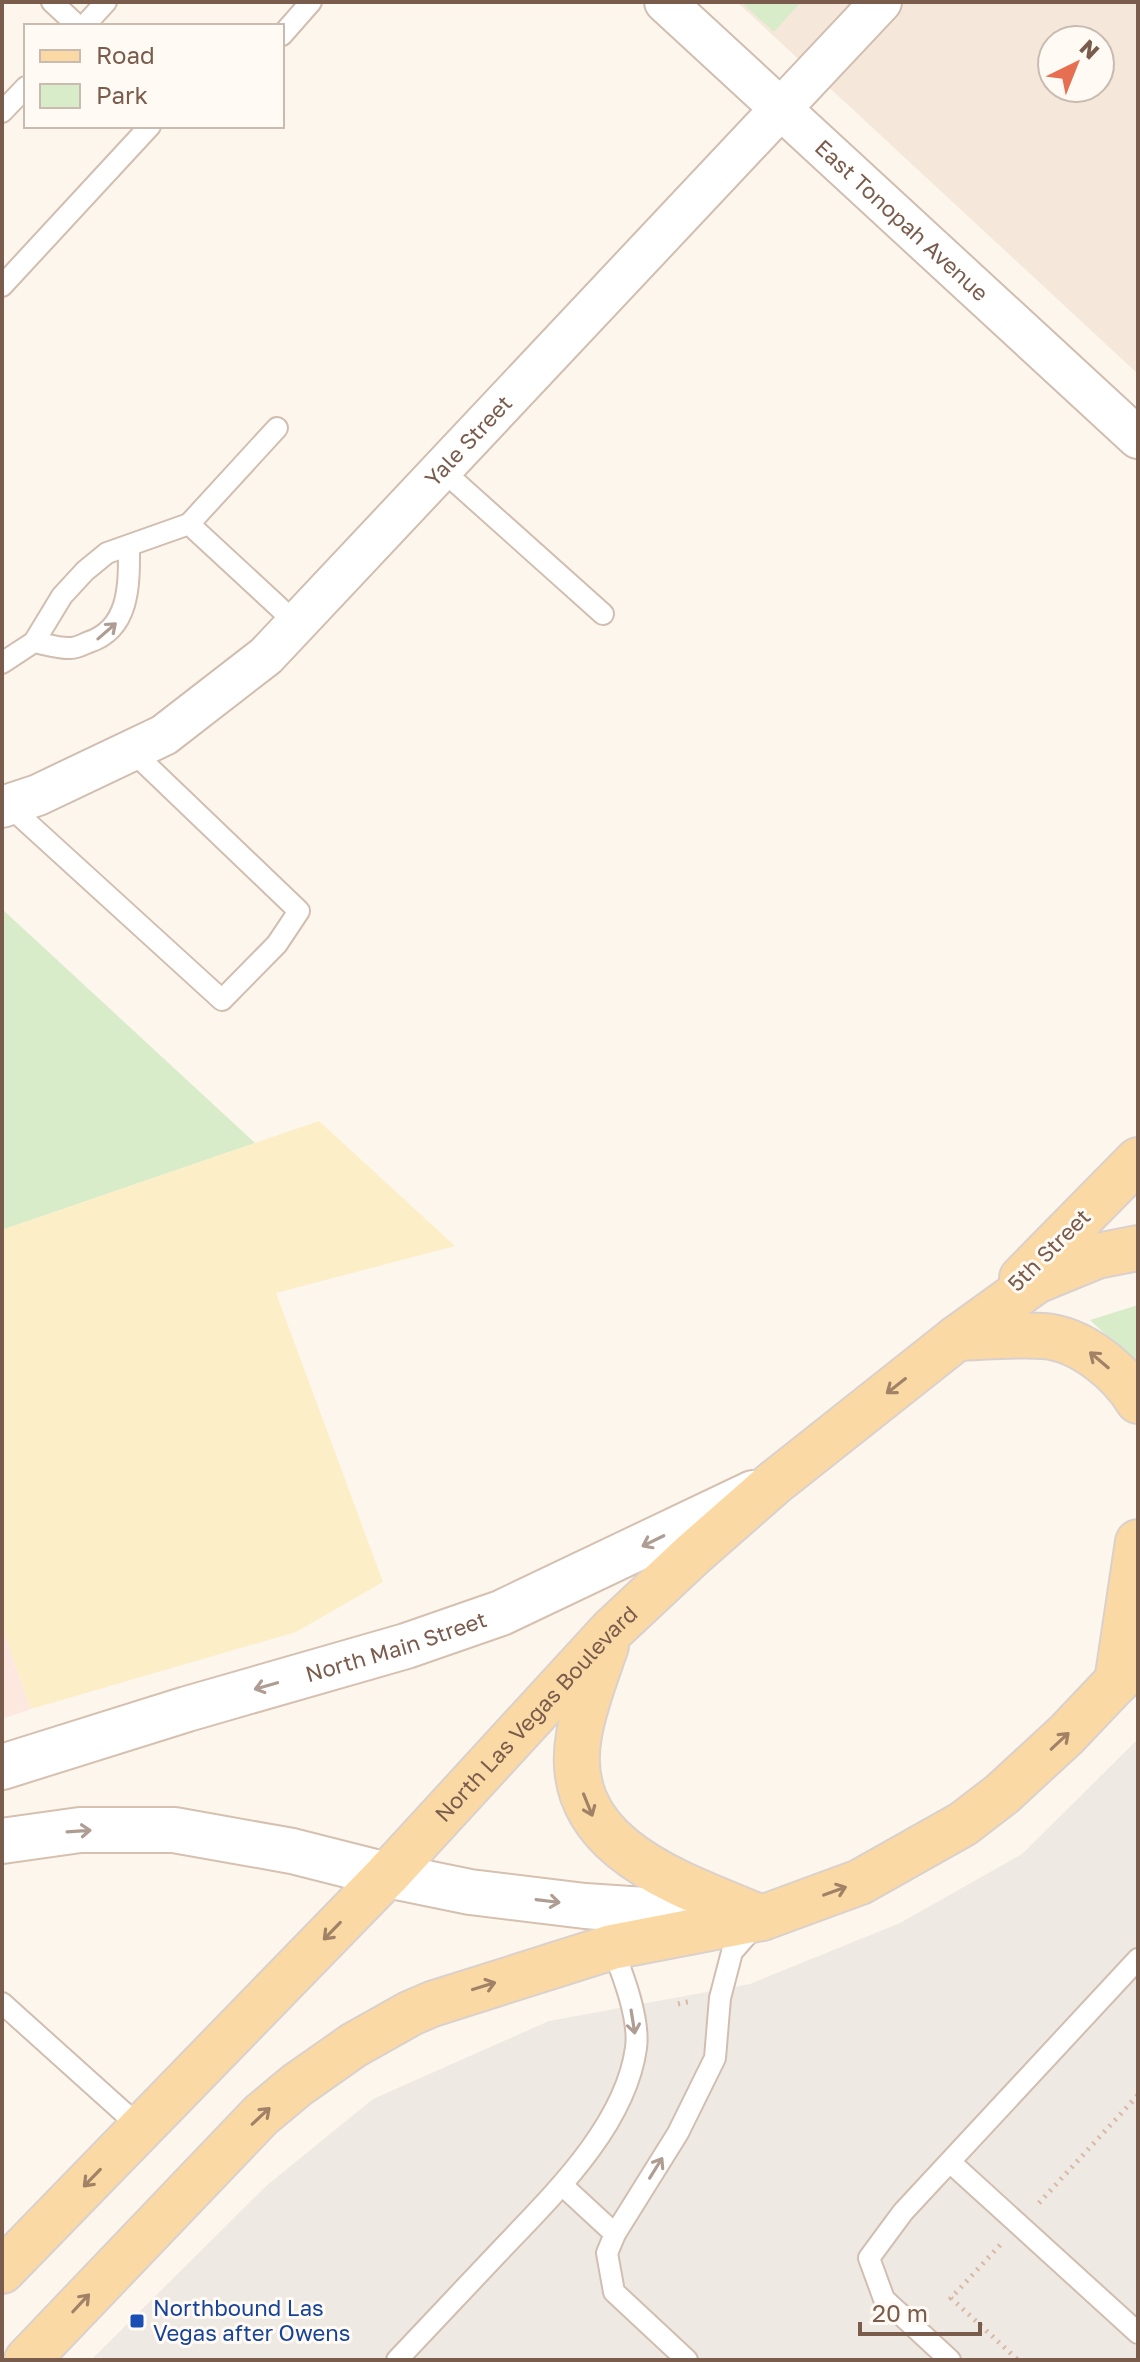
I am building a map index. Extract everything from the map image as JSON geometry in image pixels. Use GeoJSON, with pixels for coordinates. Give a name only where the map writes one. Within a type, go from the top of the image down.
{"type":"FeatureCollection","features":[{"type":"Feature","properties":{"kind":"main road","name":"5th Street"},"geometry":{"type":"LineString","coordinates":[[957,1338],[1033,1268],[1138,1160]]}},
{"type":"Feature","properties":{"kind":"main road","name":"North Las Vegas Boulevard"},"geometry":{"type":"LineString","coordinates":[[2,2271],[387,1875],[612,1630],[692,1555],[774,1483],[957,1338],[1036,1281],[1097,1256],[1138,1248]]}},
{"type":"Feature","properties":{"kind":"main road"},"geometry":{"type":"LineString","coordinates":[[957,1338],[1048,1336],[1092,1352],[1129,1387],[1138,1401]]}},
{"type":"Feature","properties":{"kind":"main road","name":"North Main Street"},"geometry":{"type":"LineString","coordinates":[[2,1767],[187,1709],[406,1646],[501,1613],[774,1483]]}},
{"type":"Feature","properties":{"kind":"main road"},"geometry":{"type":"LineString","coordinates":[[1128,1671],[1138,1542]]}},
{"type":"Feature","properties":{"kind":"main road"},"geometry":{"type":"LineString","coordinates":[[612,1630],[593,1682],[579,1735],[580,1774],[592,1816],[608,1838],[633,1858],[695,1890],[762,1918]]}},
{"type":"Feature","properties":{"kind":"main road"},"geometry":{"type":"LineString","coordinates":[[27,2360],[261,2115],[354,2045],[411,2013],[469,1990],[612,1947],[762,1918],[860,1882],[963,1824],[1013,1784],[1128,1671],[1138,1641]]}},
{"type":"Feature","properties":{"kind":"main road"},"geometry":{"type":"LineString","coordinates":[[2,1841],[80,1830],[174,1830],[292,1851],[470,1892],[585,1906],[762,1918]]}},
{"type":"Feature","properties":{"kind":"street","name":"East Tonopah Avenue"},"geometry":{"type":"LineString","coordinates":[[665,2],[1136,433]]}},
{"type":"Feature","properties":{"kind":"street","name":"Yale Street"},"geometry":{"type":"LineString","coordinates":[[5,806],[38,795],[164,735],[266,656],[881,2]]}},
{"type":"Feature","properties":{"kind":"lane"},"geometry":{"type":"LineString","coordinates":[[52,2],[79,24]]}},
{"type":"Feature","properties":{"kind":"lane"},"geometry":{"type":"LineString","coordinates":[[83,24],[106,2]]}},
{"type":"Feature","properties":{"kind":"lane"},"geometry":{"type":"LineString","coordinates":[[284,33],[311,2]]}},
{"type":"Feature","properties":{"kind":"lane"},"geometry":{"type":"LineString","coordinates":[[2,112],[24,89]]}},
{"type":"Feature","properties":{"kind":"lane"},"geometry":{"type":"LineString","coordinates":[[2,286],[148,128]]}},
{"type":"Feature","properties":{"kind":"lane"},"geometry":{"type":"LineString","coordinates":[[2,663],[34,642],[62,596],[85,571],[107,553],[189,524],[277,428]]}},
{"type":"Feature","properties":{"kind":"lane"},"geometry":{"type":"LineString","coordinates":[[441,469],[603,614]]}},
{"type":"Feature","properties":{"kind":"lane"},"geometry":{"type":"LineString","coordinates":[[189,524],[296,623]]}},
{"type":"Feature","properties":{"kind":"lane"},"geometry":{"type":"LineString","coordinates":[[34,642],[72,648],[97,640],[115,625],[124,608],[129,546]]}},
{"type":"Feature","properties":{"kind":"lane"},"geometry":{"type":"LineString","coordinates":[[5,806],[222,1000],[277,944],[299,911],[132,751]]}},
{"type":"Feature","properties":{"kind":"lane"},"geometry":{"type":"LineString","coordinates":[[687,2360],[614,2292],[607,2253],[615,2234],[678,2133],[715,2058],[720,1998],[732,1952],[762,1918]]}},
{"type":"Feature","properties":{"kind":"lane"},"geometry":{"type":"LineString","coordinates":[[397,2360],[562,2185],[605,2126],[630,2074],[637,2044],[624,1979],[612,1947]]}},
{"type":"Feature","properties":{"kind":"lane"},"geometry":{"type":"LineString","coordinates":[[950,2360],[884,2299],[869,2258],[903,2212],[1138,1959]]}},
{"type":"Feature","properties":{"kind":"lane"},"geometry":{"type":"LineString","coordinates":[[2,2003],[141,2128]]}},
{"type":"Feature","properties":{"kind":"lane"},"geometry":{"type":"LineString","coordinates":[[950,2162],[1138,2333]]}},
{"type":"Feature","properties":{"kind":"lane"},"geometry":{"type":"LineString","coordinates":[[562,2185],[615,2234]]}},
{"type":"Feature","properties":{"kind":"shaded area"},"geometry":{"type":"Polygon","coordinates":[[[737,2],[1138,2],[1138,374],[737,2]]]}},
{"type":"Feature","properties":{"kind":"shaded area"},"geometry":{"type":"Polygon","coordinates":[[[2,1627],[31,1709],[2,1719],[2,1627]]]}},
{"type":"Feature","properties":{"kind":"shaded area"},"geometry":{"type":"Polygon","coordinates":[[[1138,1739],[1138,2360],[91,2360],[266,2186],[373,2099],[549,2021],[750,1984],[900,1923],[1022,1854],[1138,1739]]]}},
{"type":"Feature","properties":{"kind":"green space"},"geometry":{"type":"Polygon","coordinates":[[[741,2],[801,2],[774,32],[741,2]]]}},
{"type":"Feature","properties":{"kind":"green space"},"geometry":{"type":"Polygon","coordinates":[[[2,909],[255,1143],[2,1230],[2,909]]]}},
{"type":"Feature","properties":{"kind":"green space"},"geometry":{"type":"Polygon","coordinates":[[[1138,1305],[1138,1371],[1122,1350],[1090,1320],[1138,1305]]]}},
{"type":"Feature","properties":{"kind":"sand"},"geometry":{"type":"Polygon","coordinates":[[[319,1121],[455,1246],[276,1293],[383,1582],[296,1632],[31,1709],[2,1627],[2,1230],[319,1121]]]}},
{"type":"Feature","properties":{"kind":"place","name":"Northbound Las Vegas after Owens"},"geometry":{"type":"Point","coordinates":[137,2321]}}]}
